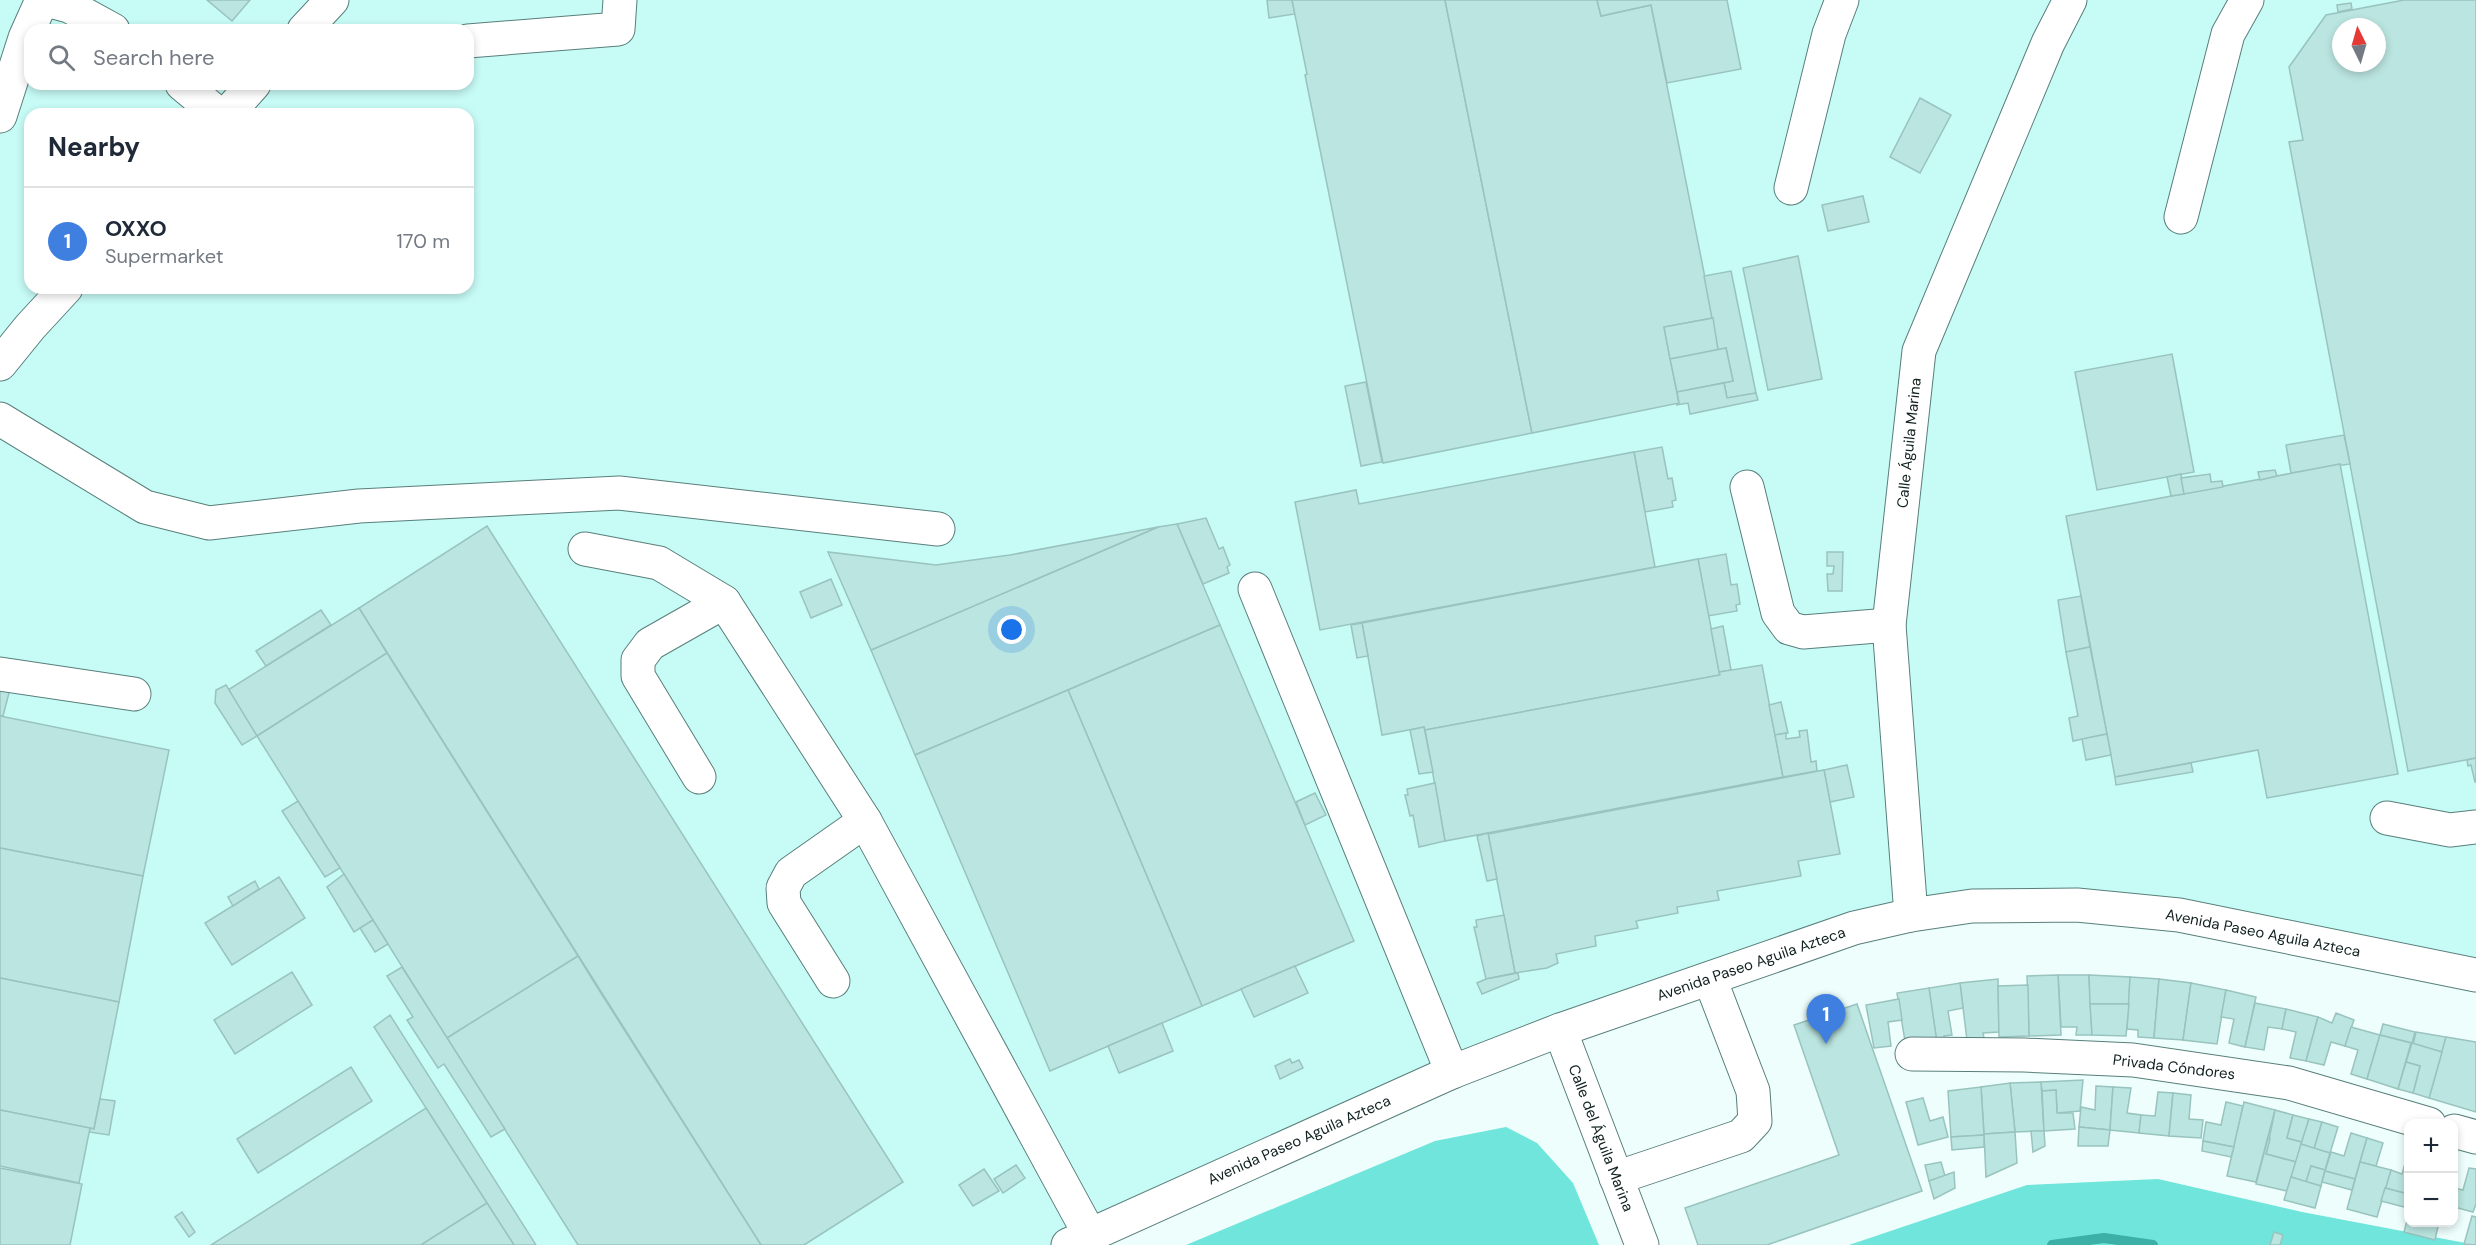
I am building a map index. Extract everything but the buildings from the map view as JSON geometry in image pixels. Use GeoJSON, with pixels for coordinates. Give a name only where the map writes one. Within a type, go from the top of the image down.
{"type":"FeatureCollection","features":[{"type":"Feature","properties":{"kind":"street"},"geometry":{"type":"LineString","coordinates":[[31,24],[42,0]]}},
{"type":"Feature","properties":{"kind":"street"},"geometry":{"type":"LineString","coordinates":[[46,0],[69,6],[102,24]]}},
{"type":"Feature","properties":{"kind":"street"},"geometry":{"type":"LineString","coordinates":[[310,24],[332,0]]}},
{"type":"Feature","properties":{"kind":"street"},"geometry":{"type":"LineString","coordinates":[[474,41],[618,29],[620,0]]}},
{"type":"Feature","properties":{"kind":"street"},"geometry":{"type":"LineString","coordinates":[[1791,188],[1829,34],[1842,0]]}},
{"type":"Feature","properties":{"kind":"street","name":"Calle Águila Marina"},"geometry":{"type":"LineString","coordinates":[[1911,915],[1889,625],[1919,351],[2048,43],[2070,0]]}},
{"type":"Feature","properties":{"kind":"street"},"geometry":{"type":"LineString","coordinates":[[2181,217],[2228,34],[2247,0]]}},
{"type":"Feature","properties":{"kind":"street"},"geometry":{"type":"LineString","coordinates":[[0,116],[24,41]]}},
{"type":"Feature","properties":{"kind":"street"},"geometry":{"type":"LineString","coordinates":[[189,90],[211,108]]}},
{"type":"Feature","properties":{"kind":"street"},"geometry":{"type":"LineString","coordinates":[[232,108],[248,90]]}},
{"type":"Feature","properties":{"kind":"street"},"geometry":{"type":"LineString","coordinates":[[0,364],[61,294]]}},
{"type":"Feature","properties":{"kind":"street"},"geometry":{"type":"LineString","coordinates":[[0,419],[145,507],[209,523],[359,506],[619,493],[938,529]]}},
{"type":"Feature","properties":{"kind":"street"},"geometry":{"type":"LineString","coordinates":[[1747,487],[1778,613],[1789,628],[1803,632],[1889,625]]}},
{"type":"Feature","properties":{"kind":"street"},"geometry":{"type":"LineString","coordinates":[[585,549],[659,563],[724,602],[865,821],[1079,1240]]}},
{"type":"Feature","properties":{"kind":"street"},"geometry":{"type":"LineString","coordinates":[[1255,589],[1452,1071]]}},
{"type":"Feature","properties":{"kind":"street"},"geometry":{"type":"LineString","coordinates":[[699,777],[638,676],[638,660],[650,644],[724,602]]}},
{"type":"Feature","properties":{"kind":"street"},"geometry":{"type":"LineString","coordinates":[[0,674],[134,694]]}},
{"type":"Feature","properties":{"kind":"street"},"geometry":{"type":"LineString","coordinates":[[2387,818],[2450,830],[2476,827]]}},
{"type":"Feature","properties":{"kind":"street"},"geometry":{"type":"LineString","coordinates":[[833,981],[784,903],[783,888],[791,873],[865,821]]}},
{"type":"Feature","properties":{"kind":"street","name":"Avenida Paseo Aguila Azteca"},"geometry":{"type":"LineString","coordinates":[[1079,1240],[1452,1071],[1560,1030],[1854,928],[1911,915],[1972,906],[2077,905],[2179,915],[2476,975]]}},
{"type":"Feature","properties":{"kind":"street"},"geometry":{"type":"LineString","coordinates":[[1616,1178],[1741,1136],[1755,1121],[1753,1091],[1710,979]]}},
{"type":"Feature","properties":{"kind":"street","name":"Calle del Águila Marina"},"geometry":{"type":"LineString","coordinates":[[1560,1030],[1642,1245]]}},
{"type":"Feature","properties":{"kind":"street","name":"Privada Cóndores"},"geometry":{"type":"LineString","coordinates":[[1912,1054],[2024,1054],[2133,1060],[2289,1083],[2412,1119]]}},
{"type":"Feature","properties":{"kind":"street"},"geometry":{"type":"LineString","coordinates":[[2458,1132],[2476,1137]]}},
{"type":"Feature","properties":{"kind":"shaded area"},"geometry":{"type":"Polygon","coordinates":[[[0,0],[2476,0],[2476,972],[2090,906],[1922,914],[1454,1073],[1055,1245],[0,1245],[0,0]]]}},
{"type":"Feature","properties":{"kind":"shaded area"},"geometry":{"type":"Polygon","coordinates":[[[1506,1127],[1537,1143],[1573,1183],[1599,1245],[1186,1245],[1435,1141],[1506,1127]]]}},
{"type":"Feature","properties":{"kind":"shaded area"},"geometry":{"type":"Polygon","coordinates":[[[2158,1179],[2302,1212],[2476,1245],[1849,1245],[2027,1185],[2158,1179]]]}},
{"type":"Feature","properties":{"kind":"waterway"},"geometry":{"type":"LineString","coordinates":[[2052,1245],[2104,1238],[2153,1245]]}},
{"type":"Feature","properties":{"kind":"place","name":"OXXO"},"geometry":{"type":"Point","coordinates":[1826,1044]}}]}
